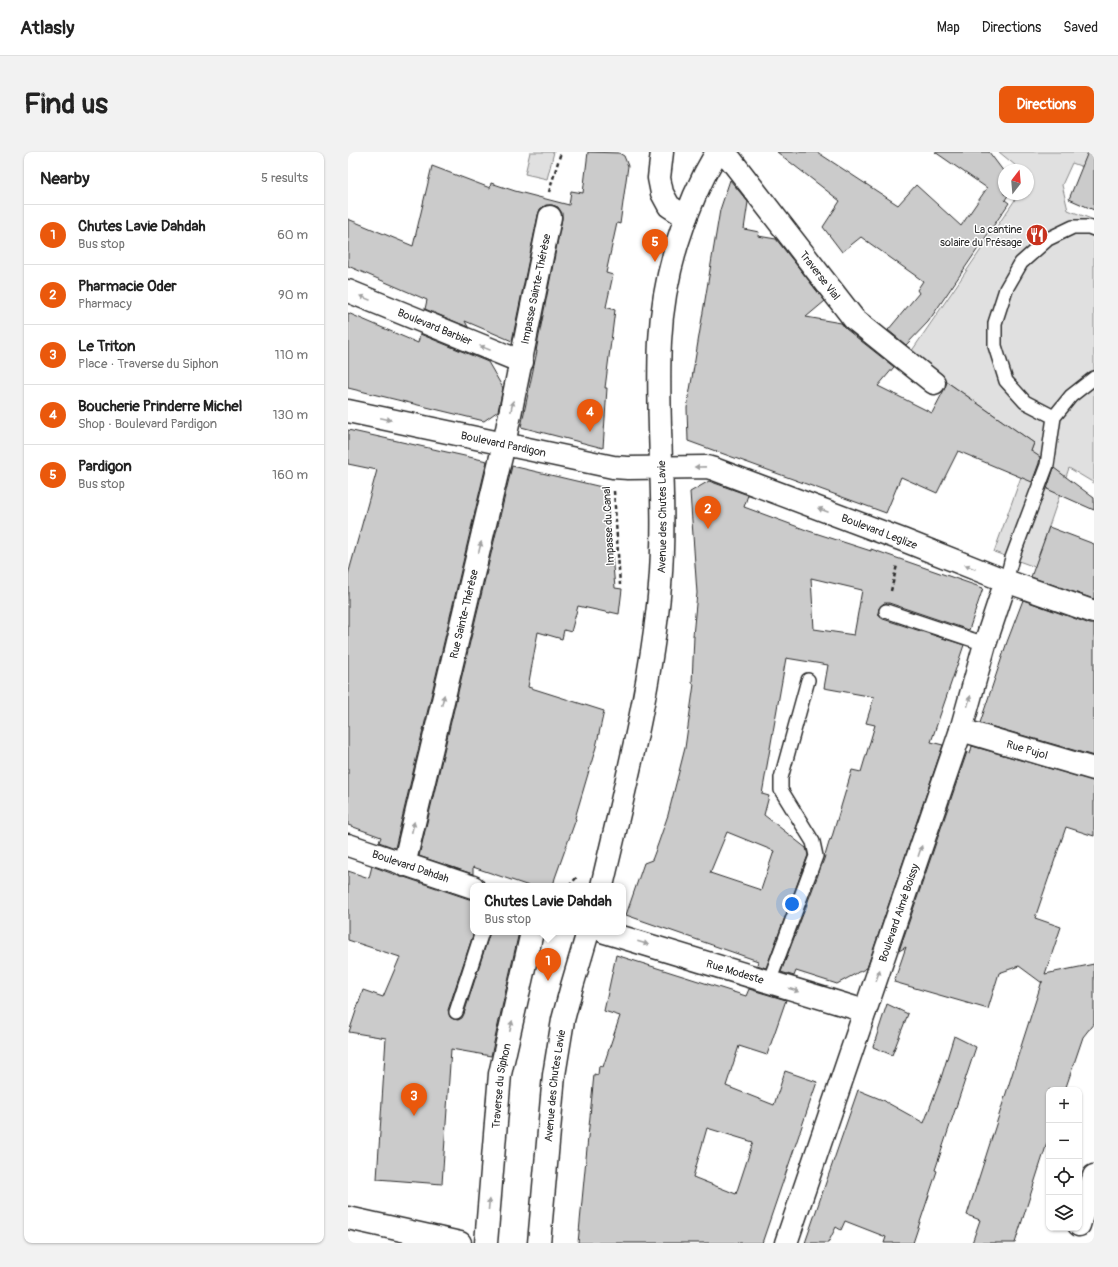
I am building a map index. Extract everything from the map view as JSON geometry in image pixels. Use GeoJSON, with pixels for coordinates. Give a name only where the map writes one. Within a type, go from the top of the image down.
{"type":"FeatureCollection","features":[{"type":"Feature","properties":{"kind":"street"},"geometry":{"type":"LineString","coordinates":[[662,152],[658,178],[662,193],[669,206],[686,217]]}},
{"type":"Feature","properties":{"kind":"street","name":"Avenue des Chutes Lavie"},"geometry":{"type":"LineString","coordinates":[[603,883],[641,717],[654,643],[660,585],[663,534],[660,341],[663,313],[676,245],[686,217],[704,176],[717,152]]}},
{"type":"Feature","properties":{"kind":"street","name":"Traverse Vial"},"geometry":{"type":"LineString","coordinates":[[722,152],[731,160],[854,320],[934,383]]}},
{"type":"Feature","properties":{"kind":"street","name":"Impasse Sainte-Thérèse"},"geometry":{"type":"LineString","coordinates":[[522,362],[550,217]]}},
{"type":"Feature","properties":{"kind":"street","name":"Boulevard Barbier"},"geometry":{"type":"LineString","coordinates":[[348,291],[522,362]]}},
{"type":"Feature","properties":{"kind":"street","name":"Rue Sainte-Thérèse"},"geometry":{"type":"LineString","coordinates":[[404,865],[504,444],[522,362]]}},
{"type":"Feature","properties":{"kind":"street","name":"Boulevard Pardigon"},"geometry":{"type":"LineString","coordinates":[[348,411],[613,467],[661,468]]}},
{"type":"Feature","properties":{"kind":"street","name":"Boulevard Leglize"},"geometry":{"type":"LineString","coordinates":[[661,468],[707,467],[714,469],[904,540],[1006,581],[1094,612]]}},
{"type":"Feature","properties":{"kind":"street","name":"Boulevard Aimé Boissy"},"geometry":{"type":"LineString","coordinates":[[786,1243],[961,730],[985,644],[1006,581]]}},
{"type":"Feature","properties":{"kind":"street","name":"Rue Pujol"},"geometry":{"type":"LineString","coordinates":[[961,730],[1094,769]]}},
{"type":"Feature","properties":{"kind":"street","name":"Boulevard Dahdah"},"geometry":{"type":"LineString","coordinates":[[348,845],[470,886]]}},
{"type":"Feature","properties":{"kind":"street","name":"Traverse du Siphon"},"geometry":{"type":"LineString","coordinates":[[486,1243],[500,1074],[531,935]]}},
{"type":"Feature","properties":{"kind":"street","name":"Avenue des Chutes Lavie"},"geometry":{"type":"LineString","coordinates":[[538,1243],[554,1075],[563,1020],[587,935]]}},
{"type":"Feature","properties":{"kind":"street","name":"Rue Modeste"},"geometry":{"type":"LineString","coordinates":[[615,935],[865,1011]]}},
{"type":"Feature","properties":{"kind":"street"},"geometry":{"type":"LineString","coordinates":[[1082,1217],[1094,1176]]}},
{"type":"Feature","properties":{"kind":"street"},"geometry":{"type":"LineString","coordinates":[[348,1218],[460,1243]]}},
{"type":"Feature","properties":{"kind":"street"},"geometry":{"type":"LineString","coordinates":[[1074,1243],[1078,1231]]}},
{"type":"Feature","properties":{"kind":"lane"},"geometry":{"type":"LineString","coordinates":[[1054,417],[1025,402],[1006,380],[995,346],[995,323],[1006,289],[1021,263],[1048,240],[1073,227],[1089,227],[1094,229]]}},
{"type":"Feature","properties":{"kind":"lane"},"geometry":{"type":"LineString","coordinates":[[1006,581],[1012,558],[1047,465],[1054,417],[1071,396],[1094,378]]}},
{"type":"Feature","properties":{"kind":"lane"},"geometry":{"type":"LineString","coordinates":[[886,611],[985,644]]}},
{"type":"Feature","properties":{"kind":"lane"},"geometry":{"type":"LineString","coordinates":[[769,982],[816,856],[813,842],[781,790],[781,778],[808,680]]}},
{"type":"Feature","properties":{"kind":"lane"},"geometry":{"type":"LineString","coordinates":[[456,1012],[481,935]]}},
{"type":"Feature","properties":{"kind":"path"},"geometry":{"type":"LineString","coordinates":[[550,217],[546,199],[561,152]]}},
{"type":"Feature","properties":{"kind":"path","name":"Impasse du Canal"},"geometry":{"type":"LineString","coordinates":[[613,467],[620,585]]}},
{"type":"Feature","properties":{"kind":"path"},"geometry":{"type":"LineString","coordinates":[[886,611],[904,540]]}},
{"type":"Feature","properties":{"kind":"path"},"geometry":{"type":"LineString","coordinates":[[573,883],[580,875]]}},
{"type":"Feature","properties":{"kind":"shaded area"},"geometry":{"type":"Polygon","coordinates":[[[530,152],[554,152],[547,179],[525,174],[530,152]]]}},
{"type":"Feature","properties":{"kind":"shaded area"},"geometry":{"type":"Polygon","coordinates":[[[999,152],[1094,152],[1094,171],[1072,163],[1062,185],[1068,210],[1094,220],[1094,483],[1069,468],[1035,567],[994,552],[1021,477],[1036,455],[1031,451],[1034,443],[909,355],[1015,200],[1034,200],[1034,164],[1014,164],[999,152]]]}},
{"type":"Feature","properties":{"kind":"building"},"geometry":{"type":"Polygon","coordinates":[[[588,152],[619,153],[624,156],[628,166],[620,224],[617,223],[606,273],[613,275],[606,307],[615,310],[605,388],[607,388],[603,448],[521,427],[562,219],[562,213],[558,207],[546,205],[540,209],[512,341],[465,321],[468,327],[425,309],[427,300],[348,266],[348,219],[413,246],[432,166],[490,188],[491,183],[569,205],[571,191],[583,193],[588,152]]]}},
{"type":"Feature","properties":{"kind":"building"},"geometry":{"type":"Polygon","coordinates":[[[777,152],[817,152],[898,205],[916,185],[961,226],[987,188],[935,152],[989,152],[998,164],[998,200],[1005,200],[1009,203],[928,322],[906,345],[888,330],[919,293],[917,290],[923,281],[861,237],[842,252],[823,227],[840,201],[777,152]]]}},
{"type":"Feature","properties":{"kind":"building"},"geometry":{"type":"Polygon","coordinates":[[[1088,152],[1094,152],[1094,210],[1069,199],[1088,152]]]}},
{"type":"Feature","properties":{"kind":"building"},"geometry":{"type":"Polygon","coordinates":[[[730,180],[748,202],[744,229],[759,232],[758,236],[776,239],[825,301],[806,317],[841,323],[846,329],[894,367],[878,386],[932,413],[947,382],[1034,443],[1031,451],[1040,457],[1032,482],[958,451],[937,493],[901,477],[886,513],[688,441],[687,408],[720,210],[730,180]]]}},
{"type":"Feature","properties":{"kind":"building"},"geometry":{"type":"Polygon","coordinates":[[[348,313],[418,343],[420,334],[488,362],[503,388],[498,411],[484,421],[348,388],[348,313]]]}},
{"type":"Feature","properties":{"kind":"building"},"geometry":{"type":"Polygon","coordinates":[[[348,430],[487,461],[395,848],[379,842],[381,837],[348,825],[348,575],[377,470],[348,464],[348,430]]]}},
{"type":"Feature","properties":{"kind":"building"},"geometry":{"type":"Polygon","coordinates":[[[512,466],[606,488],[615,588],[622,589],[619,614],[578,606],[571,632],[564,630],[562,639],[538,632],[528,687],[604,711],[596,747],[575,818],[576,819],[554,883],[520,883],[473,867],[473,874],[419,856],[512,466]]]}},
{"type":"Feature","properties":{"kind":"building"},"geometry":{"type":"Polygon","coordinates":[[[1054,468],[1094,498],[1094,510],[1047,489],[1054,468]]]}},
{"type":"Feature","properties":{"kind":"building"},"geometry":{"type":"Polygon","coordinates":[[[709,481],[748,495],[744,507],[809,531],[871,551],[871,549],[983,588],[969,630],[889,603],[884,603],[879,608],[878,613],[883,619],[964,645],[931,742],[943,745],[867,968],[837,984],[796,971],[794,976],[781,972],[824,859],[830,839],[831,840],[852,770],[861,772],[875,725],[866,723],[874,697],[824,688],[828,665],[786,658],[762,794],[769,796],[764,815],[806,848],[808,855],[766,968],[757,965],[758,961],[626,915],[644,863],[652,860],[658,844],[668,815],[685,748],[694,684],[692,683],[693,636],[697,593],[690,492],[709,481]],[[811,578],[814,629],[854,635],[862,590],[811,578]],[[727,832],[710,873],[761,890],[774,851],[727,832]]]}},
{"type":"Feature","properties":{"kind":"building"},"geometry":{"type":"Polygon","coordinates":[[[1049,527],[1094,544],[1094,599],[1031,577],[1049,527]]]}},
{"type":"Feature","properties":{"kind":"building"},"geometry":{"type":"Polygon","coordinates":[[[1023,600],[1090,624],[1094,624],[1094,756],[980,723],[1007,642],[1023,600]]]}},
{"type":"Feature","properties":{"kind":"building"},"geometry":{"type":"Polygon","coordinates":[[[972,746],[1094,781],[1094,836],[1066,827],[1035,918],[1061,927],[1045,974],[1094,964],[1094,1023],[1083,1037],[1066,1087],[1046,1087],[1046,1146],[1015,1243],[972,1243],[980,1220],[967,1215],[1041,983],[1019,966],[999,973],[988,1009],[894,982],[906,947],[899,951],[967,752],[970,754],[972,746]]]}},
{"type":"Feature","properties":{"kind":"building"},"geometry":{"type":"Polygon","coordinates":[[[372,866],[470,899],[470,935],[473,935],[448,1010],[450,1017],[453,1019],[458,1020],[462,1018],[464,1014],[489,935],[518,935],[491,1056],[451,1049],[442,1184],[377,1179],[386,1038],[349,1032],[363,990],[383,997],[400,957],[348,940],[348,871],[369,878],[372,866]]]}},
{"type":"Feature","properties":{"kind":"building"},"geometry":{"type":"Polygon","coordinates":[[[616,955],[746,996],[749,989],[786,1000],[767,1055],[739,1046],[726,1086],[774,1105],[785,1071],[817,1082],[762,1243],[578,1243],[594,1074],[598,1075],[599,1066],[603,1067],[620,1016],[604,1011],[616,955]],[[707,1128],[693,1177],[736,1194],[753,1142],[707,1128]]]}},
{"type":"Feature","properties":{"kind":"building"},"geometry":{"type":"Polygon","coordinates":[[[887,1004],[908,1014],[892,1055],[873,1047],[887,1004]]]}},
{"type":"Feature","properties":{"kind":"building"},"geometry":{"type":"Polygon","coordinates":[[[954,1036],[976,1047],[935,1170],[937,1171],[913,1243],[884,1243],[886,1237],[845,1221],[841,1230],[836,1227],[828,1243],[805,1243],[858,1090],[885,1101],[924,1123],[941,1078],[954,1036]]]}},
{"type":"Feature","properties":{"kind":"place","name":"La cantine solaire du Présage"},"geometry":{"type":"Point","coordinates":[1037,235]}},
{"type":"Feature","properties":{"kind":"place","name":"Pardigon"},"geometry":{"type":"Point","coordinates":[655,262]}},
{"type":"Feature","properties":{"kind":"place","name":"Boucherie Prinderre Michel"},"geometry":{"type":"Point","coordinates":[590,432]}},
{"type":"Feature","properties":{"kind":"place","name":"Pharmacie Oder"},"geometry":{"type":"Point","coordinates":[708,529]}},
{"type":"Feature","properties":{"kind":"place","name":"Chutes Lavie Dahdah"},"geometry":{"type":"Point","coordinates":[548,981]}},
{"type":"Feature","properties":{"kind":"place","name":"Le Triton"},"geometry":{"type":"Point","coordinates":[414,1116]}}]}
